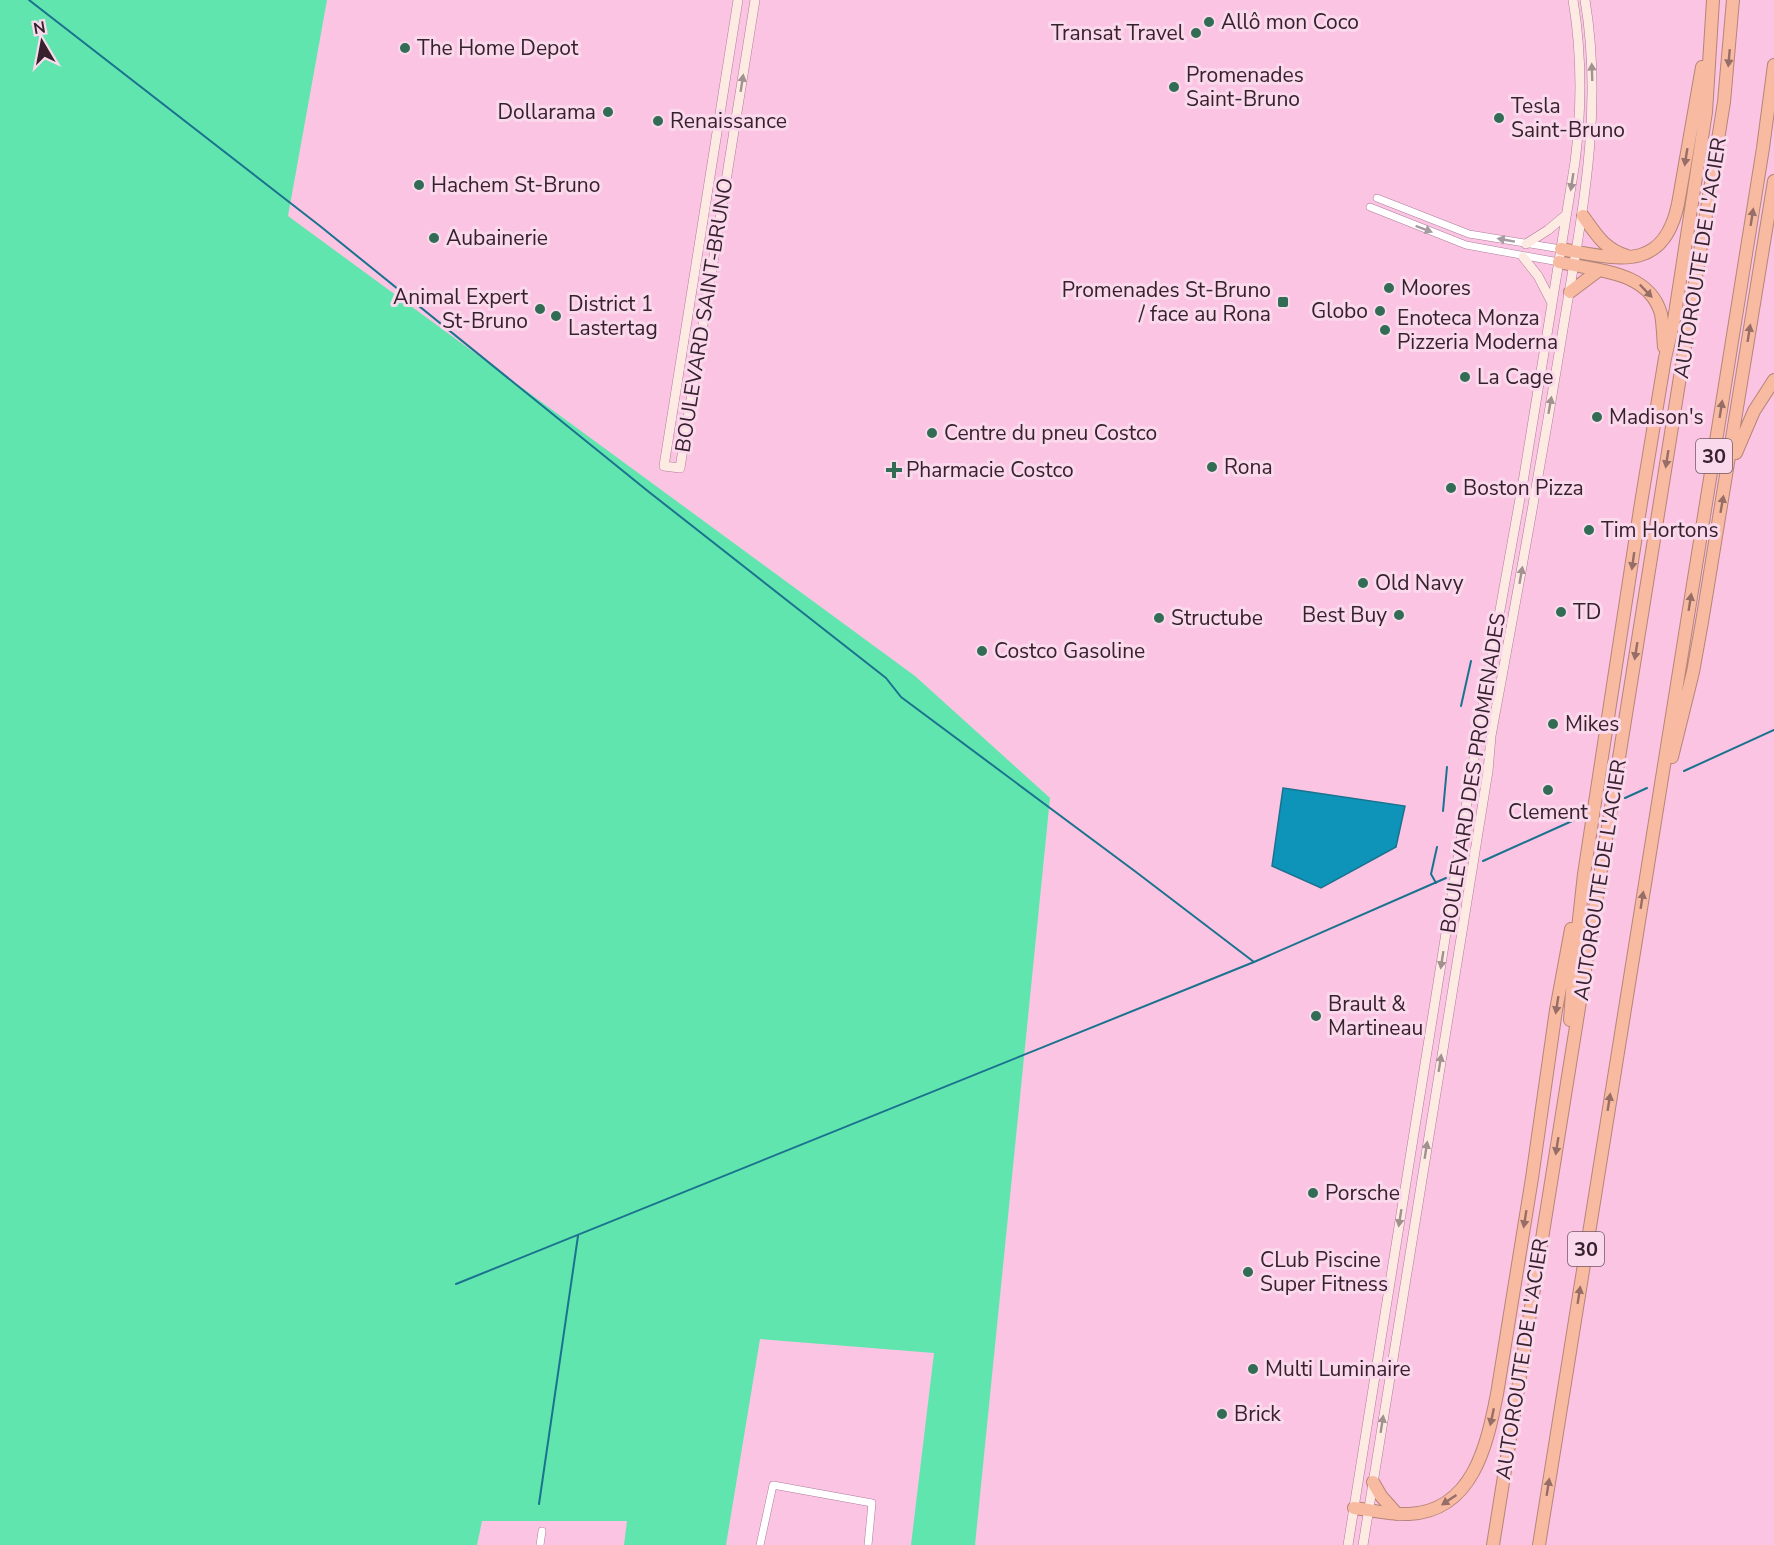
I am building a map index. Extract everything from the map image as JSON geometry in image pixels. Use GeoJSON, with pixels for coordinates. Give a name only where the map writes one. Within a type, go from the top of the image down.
{"type":"FeatureCollection","features":[{"type":"Feature","properties":{"kind":"highway"},"geometry":{"type":"LineString","coordinates":[[1560,256],[1577,252],[1617,259],[1637,257],[1661,241],[1672,227],[1713,0]]}},
{"type":"Feature","properties":{"kind":"highway"},"geometry":{"type":"LineString","coordinates":[[1566,1088],[1574,964],[1584,874],[1706,112],[1713,0]]}},
{"type":"Feature","properties":{"kind":"highway","name":"AUTOROUTE DE L'ACIER"},"geometry":{"type":"LineString","coordinates":[[1493,1545],[1725,102],[1733,0]]}},
{"type":"Feature","properties":{"kind":"highway","name":"30"},"geometry":{"type":"LineString","coordinates":[[1539,1545],[1763,148],[1774,65]]}},
{"type":"Feature","properties":{"kind":"highway"},"geometry":{"type":"LineString","coordinates":[[1651,846],[1693,672],[1774,181]]}},
{"type":"Feature","properties":{"kind":"highway"},"geometry":{"type":"LineString","coordinates":[[1583,216],[1603,244],[1619,253],[1637,257]]}},
{"type":"Feature","properties":{"kind":"highway"},"geometry":{"type":"LineString","coordinates":[[1560,256],[1574,266],[1630,278],[1643,286],[1657,304],[1662,318],[1665,358]]}},
{"type":"Feature","properties":{"kind":"highway"},"geometry":{"type":"LineString","coordinates":[[1570,292],[1598,271]]}},
{"type":"Feature","properties":{"kind":"highway"},"geometry":{"type":"LineString","coordinates":[[1727,473],[1749,421],[1774,380]]}},
{"type":"Feature","properties":{"kind":"highway"},"geometry":{"type":"LineString","coordinates":[[1354,1508],[1397,1514],[1412,1514],[1432,1509],[1457,1494],[1474,1472],[1488,1434],[1500,1377],[1559,993],[1584,874]]}},
{"type":"Feature","properties":{"kind":"highway"},"geometry":{"type":"LineString","coordinates":[[1373,1482],[1381,1496],[1397,1514]]}},
{"type":"Feature","properties":{"kind":"street","name":"BOULEVARD SAINT-BRUNO"},"geometry":{"type":"LineString","coordinates":[[738,0],[664,466],[680,468],[755,0]]}},
{"type":"Feature","properties":{"kind":"street","name":"BOULEVARD DES PROMENADES"},"geometry":{"type":"LineString","coordinates":[[1348,1545],[1478,733],[1524,476],[1576,155],[1580,104],[1580,56],[1573,0]]}},
{"type":"Feature","properties":{"kind":"street","name":"BOULEVARD DES PROMENADES"},"geometry":{"type":"LineString","coordinates":[[1363,1545],[1488,767],[1491,736],[1583,216],[1593,83],[1586,0]]}},
{"type":"Feature","properties":{"kind":"street"},"geometry":{"type":"LineString","coordinates":[[1377,198],[1464,232],[1526,244],[1560,256]]}},
{"type":"Feature","properties":{"kind":"street"},"geometry":{"type":"LineString","coordinates":[[1370,207],[1466,245],[1523,256],[1560,256]]}},
{"type":"Feature","properties":{"kind":"street"},"geometry":{"type":"LineString","coordinates":[[1526,244],[1566,215]]}},
{"type":"Feature","properties":{"kind":"street"},"geometry":{"type":"LineString","coordinates":[[1523,256],[1538,276],[1552,303]]}},
{"type":"Feature","properties":{"kind":"street"},"geometry":{"type":"LineString","coordinates":[[670,429],[686,431]]}},
{"type":"Feature","properties":{"kind":"street"},"geometry":{"type":"LineString","coordinates":[[760,1545],[773,1485],[872,1503],[868,1545]]}},
{"type":"Feature","properties":{"kind":"street"},"geometry":{"type":"LineString","coordinates":[[540,1545],[542,1531]]}},
{"type":"Feature","properties":{"kind":"green space"},"geometry":{"type":"Polygon","coordinates":[[[0,0],[327,0],[288,216],[915,676],[1050,798],[975,1545],[911,1545],[934,1353],[760,1339],[726,1545],[624,1545],[627,1521],[482,1521],[477,1545],[0,1545],[0,0]]]}},
{"type":"Feature","properties":{"kind":"water"},"geometry":{"type":"Polygon","coordinates":[[[1283,788],[1405,806],[1396,847],[1321,888],[1272,866],[1283,788]]]}},
{"type":"Feature","properties":{"kind":"waterway"},"geometry":{"type":"LineString","coordinates":[[29,0],[320,226],[649,492],[886,678],[901,697],[1254,962]]}},
{"type":"Feature","properties":{"kind":"waterway"},"geometry":{"type":"LineString","coordinates":[[1461,706],[1471,661]]}},
{"type":"Feature","properties":{"kind":"waterway"},"geometry":{"type":"LineString","coordinates":[[1684,771],[1774,730]]}},
{"type":"Feature","properties":{"kind":"waterway"},"geometry":{"type":"LineString","coordinates":[[1443,811],[1447,767]]}},
{"type":"Feature","properties":{"kind":"waterway"},"geometry":{"type":"LineString","coordinates":[[1625,798],[1647,788]]}},
{"type":"Feature","properties":{"kind":"waterway"},"geometry":{"type":"LineString","coordinates":[[1483,861],[1581,817]]}},
{"type":"Feature","properties":{"kind":"waterway"},"geometry":{"type":"LineString","coordinates":[[1436,883],[1431,874],[1437,847]]}},
{"type":"Feature","properties":{"kind":"waterway"},"geometry":{"type":"LineString","coordinates":[[456,1284],[1254,962],[1446,878]]}},
{"type":"Feature","properties":{"kind":"waterway"},"geometry":{"type":"LineString","coordinates":[[539,1504],[578,1236]]}},
{"type":"Feature","properties":{"kind":"place","name":"Allô mon Coco"},"geometry":{"type":"Point","coordinates":[1209,22]}},
{"type":"Feature","properties":{"kind":"place","name":"Transat Travel"},"geometry":{"type":"Point","coordinates":[1196,33]}},
{"type":"Feature","properties":{"kind":"place","name":"The Home Depot"},"geometry":{"type":"Point","coordinates":[405,48]}},
{"type":"Feature","properties":{"kind":"place","name":"Promenades Saint-Bruno"},"geometry":{"type":"Point","coordinates":[1174,87]}},
{"type":"Feature","properties":{"kind":"place","name":"Dollarama"},"geometry":{"type":"Point","coordinates":[608,112]}},
{"type":"Feature","properties":{"kind":"place","name":"Tesla Saint-Bruno"},"geometry":{"type":"Point","coordinates":[1499,118]}},
{"type":"Feature","properties":{"kind":"place","name":"Renaissance"},"geometry":{"type":"Point","coordinates":[658,121]}},
{"type":"Feature","properties":{"kind":"place","name":"Hachem St-Bruno"},"geometry":{"type":"Point","coordinates":[419,185]}},
{"type":"Feature","properties":{"kind":"place","name":"Aubainerie"},"geometry":{"type":"Point","coordinates":[434,238]}},
{"type":"Feature","properties":{"kind":"place","name":"Moores"},"geometry":{"type":"Point","coordinates":[1389,288]}},
{"type":"Feature","properties":{"kind":"place","name":"Promenades St-Bruno / face au Rona"},"geometry":{"type":"Point","coordinates":[1283,302]}},
{"type":"Feature","properties":{"kind":"place","name":"Animal Expert St-Bruno"},"geometry":{"type":"Point","coordinates":[540,309]}},
{"type":"Feature","properties":{"kind":"place","name":"Globo"},"geometry":{"type":"Point","coordinates":[1380,311]}},
{"type":"Feature","properties":{"kind":"place","name":"District 1 Lastertag"},"geometry":{"type":"Point","coordinates":[556,316]}},
{"type":"Feature","properties":{"kind":"place","name":"Enoteca Monza Pizzeria Moderna"},"geometry":{"type":"Point","coordinates":[1385,330]}},
{"type":"Feature","properties":{"kind":"place","name":"La Cage"},"geometry":{"type":"Point","coordinates":[1465,377]}},
{"type":"Feature","properties":{"kind":"place","name":"Madison's"},"geometry":{"type":"Point","coordinates":[1597,417]}},
{"type":"Feature","properties":{"kind":"place","name":"Centre du pneu Costco"},"geometry":{"type":"Point","coordinates":[932,433]}},
{"type":"Feature","properties":{"kind":"place","name":"Rona"},"geometry":{"type":"Point","coordinates":[1212,467]}},
{"type":"Feature","properties":{"kind":"place","name":"Pharmacie Costco"},"geometry":{"type":"Point","coordinates":[894,470]}},
{"type":"Feature","properties":{"kind":"place","name":"Boston Pizza"},"geometry":{"type":"Point","coordinates":[1451,488]}},
{"type":"Feature","properties":{"kind":"place","name":"Tim Hortons"},"geometry":{"type":"Point","coordinates":[1589,530]}},
{"type":"Feature","properties":{"kind":"place","name":"Old Navy"},"geometry":{"type":"Point","coordinates":[1363,583]}},
{"type":"Feature","properties":{"kind":"place","name":"TD"},"geometry":{"type":"Point","coordinates":[1561,612]}},
{"type":"Feature","properties":{"kind":"place","name":"Best Buy"},"geometry":{"type":"Point","coordinates":[1399,615]}},
{"type":"Feature","properties":{"kind":"place","name":"Structube"},"geometry":{"type":"Point","coordinates":[1159,618]}},
{"type":"Feature","properties":{"kind":"place","name":"Costco Gasoline"},"geometry":{"type":"Point","coordinates":[982,651]}},
{"type":"Feature","properties":{"kind":"place","name":"Mikes"},"geometry":{"type":"Point","coordinates":[1553,724]}},
{"type":"Feature","properties":{"kind":"place","name":"Clement"},"geometry":{"type":"Point","coordinates":[1548,790]}},
{"type":"Feature","properties":{"kind":"place","name":"Brault & Martineau"},"geometry":{"type":"Point","coordinates":[1316,1016]}},
{"type":"Feature","properties":{"kind":"place","name":"Porsche"},"geometry":{"type":"Point","coordinates":[1313,1193]}},
{"type":"Feature","properties":{"kind":"place","name":"CLub Piscine Super Fitness"},"geometry":{"type":"Point","coordinates":[1248,1272]}},
{"type":"Feature","properties":{"kind":"place","name":"Multi Luminaire"},"geometry":{"type":"Point","coordinates":[1253,1369]}},
{"type":"Feature","properties":{"kind":"place","name":"Brick"},"geometry":{"type":"Point","coordinates":[1222,1414]}}]}
